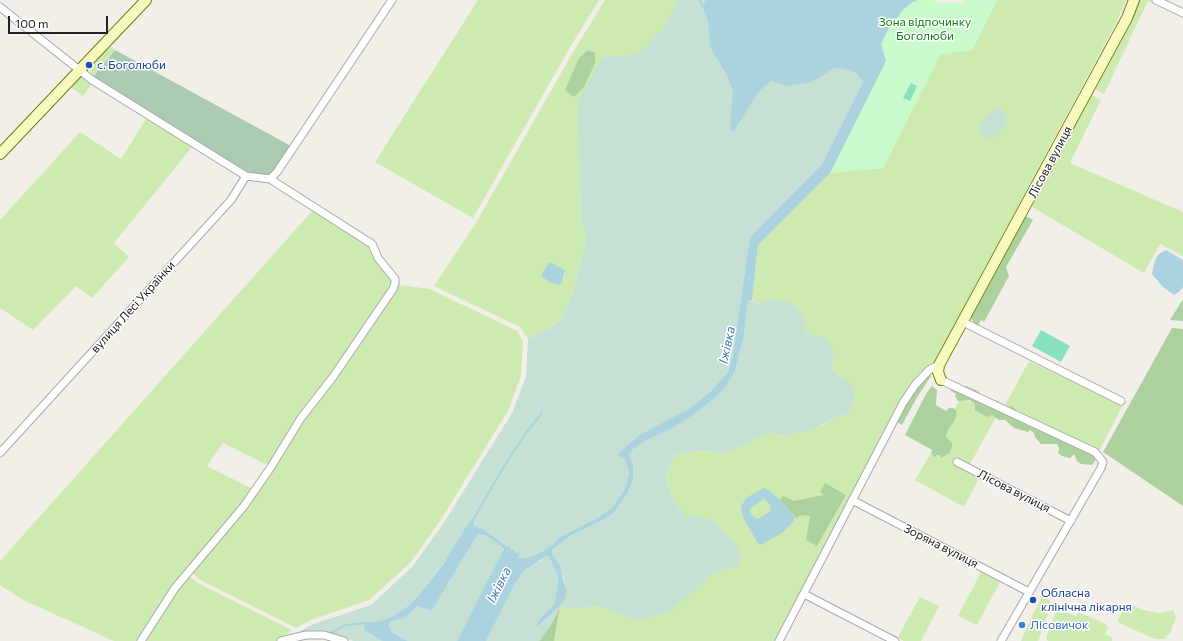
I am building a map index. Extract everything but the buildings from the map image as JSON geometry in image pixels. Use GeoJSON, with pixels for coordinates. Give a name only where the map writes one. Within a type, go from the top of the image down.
{"type":"FeatureCollection","features":[{"type":"Feature","properties":{"kind":"street"},"geometry":{"type":"LineString","coordinates":[[0,154],[146,0]]}},
{"type":"Feature","properties":{"kind":"street"},"geometry":{"type":"LineString","coordinates":[[270,179],[277,172],[298,142],[392,0]]}},
{"type":"Feature","properties":{"kind":"street","name":"Лісова вулиця"},"geometry":{"type":"LineString","coordinates":[[940,365],[1127,18],[1134,0]]}},
{"type":"Feature","properties":{"kind":"street"},"geometry":{"type":"LineString","coordinates":[[1156,0],[1183,13]]}},
{"type":"Feature","properties":{"kind":"street"},"geometry":{"type":"LineString","coordinates":[[0,7],[92,80],[246,176],[270,179],[372,244],[378,258],[395,279],[393,289],[334,377],[301,418],[271,467],[244,506],[175,588],[141,641]]}},
{"type":"Feature","properties":{"kind":"street","name":"вулиця Лесі Українки"},"geometry":{"type":"LineString","coordinates":[[0,453],[231,200],[246,176]]}},
{"type":"Feature","properties":{"kind":"street"},"geometry":{"type":"LineString","coordinates":[[963,322],[1121,401]]}},
{"type":"Feature","properties":{"kind":"street"},"geometry":{"type":"LineString","coordinates":[[940,365],[938,372],[941,380],[1095,452],[1103,462],[1101,468],[1001,641]]}},
{"type":"Feature","properties":{"kind":"street"},"geometry":{"type":"LineString","coordinates":[[779,641],[903,403],[915,385],[929,370],[940,365]]}},
{"type":"Feature","properties":{"kind":"street","name":"Лісова вулиця"},"geometry":{"type":"LineString","coordinates":[[957,462],[1071,520]]}},
{"type":"Feature","properties":{"kind":"street","name":"Зоряна вулиця"},"geometry":{"type":"LineString","coordinates":[[852,500],[1029,592]]}},
{"type":"Feature","properties":{"kind":"street"},"geometry":{"type":"LineString","coordinates":[[804,594],[895,641]]}},
{"type":"Feature","properties":{"kind":"street"},"geometry":{"type":"LineString","coordinates":[[281,641],[306,635],[324,635],[344,641]]}},
{"type":"Feature","properties":{"kind":"green space"},"geometry":{"type":"Polygon","coordinates":[[[478,0],[599,0],[569,49],[473,218],[375,162],[478,0]]]}},
{"type":"Feature","properties":{"kind":"green space"},"geometry":{"type":"Polygon","coordinates":[[[605,0],[679,0],[663,28],[638,54],[580,162],[581,218],[586,240],[573,292],[561,320],[528,339],[520,327],[434,286],[476,223],[573,52],[605,0]],[[565,273],[541,276],[549,281],[562,282],[565,273]]]}},
{"type":"Feature","properties":{"kind":"green space"},"geometry":{"type":"Polygon","coordinates":[[[679,0],[737,0],[839,51],[863,82],[822,164],[750,237],[733,354],[728,372],[712,390],[690,408],[641,434],[625,459],[629,473],[626,487],[612,508],[597,518],[560,537],[543,551],[527,558],[518,558],[519,552],[516,553],[508,545],[506,546],[474,526],[452,551],[419,595],[408,606],[395,615],[381,621],[366,622],[364,629],[382,641],[354,641],[335,636],[294,635],[313,624],[371,605],[413,566],[443,524],[512,413],[526,377],[528,339],[561,320],[573,292],[586,240],[581,218],[578,101],[602,58],[638,54],[663,28],[679,0]]]}},
{"type":"Feature","properties":{"kind":"green space","name":"Зона відпочинку Боголюби"},"geometry":{"type":"Polygon","coordinates":[[[918,0],[956,3],[965,1],[963,0],[997,0],[972,50],[940,55],[883,168],[830,173],[886,61],[881,44],[888,30],[903,10],[911,3],[918,0]]]}},
{"type":"Feature","properties":{"kind":"green space"},"geometry":{"type":"Polygon","coordinates":[[[997,0],[1126,0],[1116,23],[935,361],[913,383],[777,639],[774,641],[554,641],[560,606],[576,609],[599,606],[636,620],[704,581],[711,575],[723,570],[735,568],[700,517],[686,516],[673,501],[665,476],[676,455],[700,450],[723,453],[739,448],[768,433],[786,435],[822,425],[835,418],[848,414],[854,401],[847,380],[832,369],[834,356],[823,336],[810,334],[752,300],[758,245],[830,173],[883,168],[940,54],[972,50],[997,0]]]}},
{"type":"Feature","properties":{"kind":"green space"},"geometry":{"type":"Polygon","coordinates":[[[1140,0],[1151,0],[1183,15],[1183,18],[1148,1],[1104,94],[1095,89],[1129,26],[1140,0]]]}},
{"type":"Feature","properties":{"kind":"green space"},"geometry":{"type":"Polygon","coordinates":[[[110,47],[115,50],[93,77],[89,69],[110,47]]]}},
{"type":"Feature","properties":{"kind":"green space"},"geometry":{"type":"Polygon","coordinates":[[[115,50],[291,146],[272,173],[261,176],[245,173],[93,77],[115,50]]]}},
{"type":"Feature","properties":{"kind":"green space"},"geometry":{"type":"Polygon","coordinates":[[[588,50],[595,53],[595,63],[584,87],[574,97],[565,90],[579,58],[588,50]]]}},
{"type":"Feature","properties":{"kind":"green space"},"geometry":{"type":"Polygon","coordinates":[[[81,77],[92,84],[83,96],[70,87],[81,77]]]}},
{"type":"Feature","properties":{"kind":"green space"},"geometry":{"type":"Polygon","coordinates":[[[911,83],[917,86],[910,101],[903,98],[911,83]]]}},
{"type":"Feature","properties":{"kind":"green space"},"geometry":{"type":"Polygon","coordinates":[[[1091,95],[1101,100],[1070,163],[1183,212],[1183,256],[1160,244],[1144,273],[1032,207],[1091,95]]]}},
{"type":"Feature","properties":{"kind":"green space"},"geometry":{"type":"Polygon","coordinates":[[[998,108],[1003,109],[1007,122],[998,134],[988,139],[981,132],[979,127],[988,114],[998,108]]]}},
{"type":"Feature","properties":{"kind":"green space"},"geometry":{"type":"Polygon","coordinates":[[[146,119],[192,147],[114,243],[129,257],[92,298],[76,286],[33,330],[0,308],[0,220],[80,132],[121,159],[146,119]]]}},
{"type":"Feature","properties":{"kind":"green space"},"geometry":{"type":"Polygon","coordinates":[[[313,210],[369,245],[392,279],[391,288],[269,466],[223,443],[207,466],[253,489],[139,641],[114,641],[25,601],[0,585],[0,561],[313,210]]]}},
{"type":"Feature","properties":{"kind":"green space"},"geometry":{"type":"Polygon","coordinates":[[[1026,216],[1033,220],[1006,267],[1009,276],[984,322],[981,320],[978,326],[971,318],[1026,216]]]}},
{"type":"Feature","properties":{"kind":"green space"},"geometry":{"type":"Polygon","coordinates":[[[400,285],[430,289],[517,331],[523,341],[521,376],[508,411],[440,521],[410,563],[369,600],[311,620],[296,628],[200,580],[192,572],[400,285]]]}},
{"type":"Feature","properties":{"kind":"green space"},"geometry":{"type":"Polygon","coordinates":[[[767,299],[788,302],[796,307],[805,317],[805,330],[810,334],[823,336],[832,345],[834,356],[832,369],[847,380],[854,389],[854,401],[848,414],[835,418],[808,431],[786,435],[768,433],[739,448],[723,453],[700,450],[676,455],[665,476],[673,501],[686,515],[713,521],[733,541],[740,552],[741,559],[735,568],[723,570],[711,575],[668,613],[636,620],[599,606],[576,609],[560,606],[566,589],[564,578],[552,550],[570,536],[603,520],[627,494],[633,465],[629,454],[632,450],[645,441],[671,429],[692,416],[716,397],[735,371],[744,335],[748,302],[750,300],[759,304],[767,299]]]}},
{"type":"Feature","properties":{"kind":"green space"},"geometry":{"type":"Polygon","coordinates":[[[1183,299],[1183,321],[1170,320],[1183,299]]]}},
{"type":"Feature","properties":{"kind":"green space"},"geometry":{"type":"Polygon","coordinates":[[[1172,328],[1183,329],[1183,506],[1103,452],[1172,328]]]}},
{"type":"Feature","properties":{"kind":"green space"},"geometry":{"type":"Polygon","coordinates":[[[1041,330],[1070,346],[1061,362],[1032,346],[1041,330]]]}},
{"type":"Feature","properties":{"kind":"green space"},"geometry":{"type":"Polygon","coordinates":[[[1029,361],[1123,405],[1099,451],[1005,405],[1029,361]]]}},
{"type":"Feature","properties":{"kind":"green space"},"geometry":{"type":"Polygon","coordinates":[[[930,374],[931,376],[902,425],[897,422],[916,388],[930,374]]]}},
{"type":"Feature","properties":{"kind":"green space"},"geometry":{"type":"Polygon","coordinates":[[[953,383],[959,383],[963,387],[966,386],[978,391],[987,398],[998,401],[1007,407],[1012,406],[1017,412],[1022,413],[1024,416],[1033,420],[1038,420],[1040,424],[1065,434],[1096,457],[1095,461],[1092,465],[1081,464],[1077,461],[1074,454],[1070,458],[1062,456],[1058,453],[1059,448],[1057,444],[1041,444],[1035,437],[1034,433],[1030,430],[1028,432],[1014,428],[1005,420],[999,420],[992,415],[987,417],[975,410],[974,403],[969,400],[958,401],[955,396],[956,394],[951,391],[953,383]]]}},
{"type":"Feature","properties":{"kind":"green space"},"geometry":{"type":"Polygon","coordinates":[[[932,386],[937,390],[936,405],[946,411],[949,408],[953,408],[956,410],[957,414],[954,422],[948,430],[946,437],[952,443],[952,447],[949,453],[941,458],[940,455],[935,457],[933,456],[931,453],[932,450],[905,435],[926,394],[932,386]]]}},
{"type":"Feature","properties":{"kind":"green space"},"geometry":{"type":"Polygon","coordinates":[[[961,397],[973,403],[979,412],[987,416],[992,415],[996,417],[969,466],[958,467],[979,478],[964,507],[915,480],[931,453],[933,456],[940,455],[948,430],[954,422],[957,414],[955,408],[961,397]]]}},
{"type":"Feature","properties":{"kind":"green space"},"geometry":{"type":"Polygon","coordinates":[[[825,483],[846,495],[817,546],[806,540],[810,516],[801,515],[796,518],[780,500],[783,496],[794,501],[824,495],[820,492],[825,483]]]}},
{"type":"Feature","properties":{"kind":"green space"},"geometry":{"type":"Polygon","coordinates":[[[478,534],[487,536],[504,549],[457,641],[408,641],[393,632],[390,629],[390,621],[405,618],[418,606],[425,609],[448,584],[478,534]]]}},
{"type":"Feature","properties":{"kind":"green space"},"geometry":{"type":"Polygon","coordinates":[[[546,556],[549,557],[558,579],[555,602],[553,606],[542,616],[539,625],[560,606],[552,623],[539,641],[486,641],[516,582],[524,571],[546,556]]]}},
{"type":"Feature","properties":{"kind":"green space"},"geometry":{"type":"Polygon","coordinates":[[[981,572],[1000,582],[977,625],[958,616],[981,572]]]}},
{"type":"Feature","properties":{"kind":"green space"},"geometry":{"type":"Polygon","coordinates":[[[189,576],[198,583],[292,630],[277,641],[144,641],[177,590],[189,576]]]}},
{"type":"Feature","properties":{"kind":"green space"},"geometry":{"type":"Polygon","coordinates":[[[1043,595],[1050,600],[1051,606],[1038,641],[1021,641],[1034,612],[1043,595]]]}},
{"type":"Feature","properties":{"kind":"green space"},"geometry":{"type":"Polygon","coordinates":[[[920,597],[939,606],[921,641],[904,641],[898,637],[920,597]]]}},
{"type":"Feature","properties":{"kind":"green space"},"geometry":{"type":"Polygon","coordinates":[[[1130,604],[1143,610],[1159,613],[1173,610],[1176,618],[1170,633],[1164,639],[1155,639],[1117,622],[1125,606],[1130,604]]]}},
{"type":"Feature","properties":{"kind":"green space"},"geometry":{"type":"Polygon","coordinates":[[[560,606],[554,641],[539,641],[552,623],[560,606]]]}},
{"type":"Feature","properties":{"kind":"green space"},"geometry":{"type":"Polygon","coordinates":[[[1058,610],[1076,616],[1078,612],[1106,624],[1108,627],[1105,634],[1112,637],[1112,641],[1048,641],[1046,638],[1056,611],[1058,610]]]}},
{"type":"Feature","properties":{"kind":"water","name":"Іжівка"},"geometry":{"type":"Polygon","coordinates":[[[706,0],[918,0],[911,3],[903,10],[888,30],[881,44],[886,61],[830,173],[758,245],[752,300],[748,302],[744,335],[735,371],[726,386],[716,397],[692,416],[671,429],[645,441],[632,450],[629,454],[633,465],[633,479],[627,494],[614,512],[603,520],[570,536],[552,550],[552,553],[560,567],[566,589],[566,597],[560,606],[539,625],[536,625],[555,602],[558,579],[549,557],[546,556],[524,571],[516,582],[486,641],[457,641],[504,549],[487,536],[478,534],[432,610],[418,606],[405,618],[391,621],[389,623],[392,632],[408,641],[382,641],[364,629],[366,622],[381,621],[395,615],[408,606],[419,595],[443,564],[470,521],[474,523],[474,526],[484,530],[506,546],[510,546],[510,548],[516,553],[520,552],[518,558],[527,558],[543,551],[560,537],[597,518],[612,508],[626,487],[629,473],[625,459],[618,455],[621,451],[641,434],[690,408],[712,390],[728,372],[733,354],[750,237],[822,164],[863,82],[856,73],[845,69],[834,68],[812,82],[788,86],[771,81],[759,91],[734,131],[730,130],[733,90],[725,72],[710,47],[708,21],[702,6],[706,0]]]}},
{"type":"Feature","properties":{"kind":"water"},"geometry":{"type":"Polygon","coordinates":[[[1166,250],[1183,260],[1183,287],[1174,295],[1163,287],[1152,274],[1157,256],[1166,250]]]}},
{"type":"Feature","properties":{"kind":"water"},"geometry":{"type":"Polygon","coordinates":[[[549,262],[565,270],[562,282],[559,285],[551,283],[541,276],[549,262]]]}},
{"type":"Feature","properties":{"kind":"water"},"geometry":{"type":"Polygon","coordinates":[[[764,488],[769,490],[784,504],[794,517],[794,521],[783,532],[761,545],[757,542],[743,517],[741,510],[746,498],[764,488]],[[764,499],[749,509],[751,514],[758,519],[771,511],[770,505],[764,499]]]}},
{"type":"Feature","properties":{"kind":"waterway"},"geometry":{"type":"LineString","coordinates":[[700,0],[702,6]]}},
{"type":"Feature","properties":{"kind":"waterway"},"geometry":{"type":"LineString","coordinates":[[471,523],[525,434],[542,413]]}},
{"type":"Feature","properties":{"kind":"waterway"},"geometry":{"type":"LineString","coordinates":[[329,634],[346,625],[366,623]]}},
{"type":"Feature","properties":{"kind":"place","name":"с. Боголюби"},"geometry":{"type":"Point","coordinates":[89,65]}},
{"type":"Feature","properties":{"kind":"place","name":"Обласна клінічна лікарня"},"geometry":{"type":"Point","coordinates":[1033,600]}},
{"type":"Feature","properties":{"kind":"place","name":"Лісовичок"},"geometry":{"type":"Point","coordinates":[1022,625]}}]}
